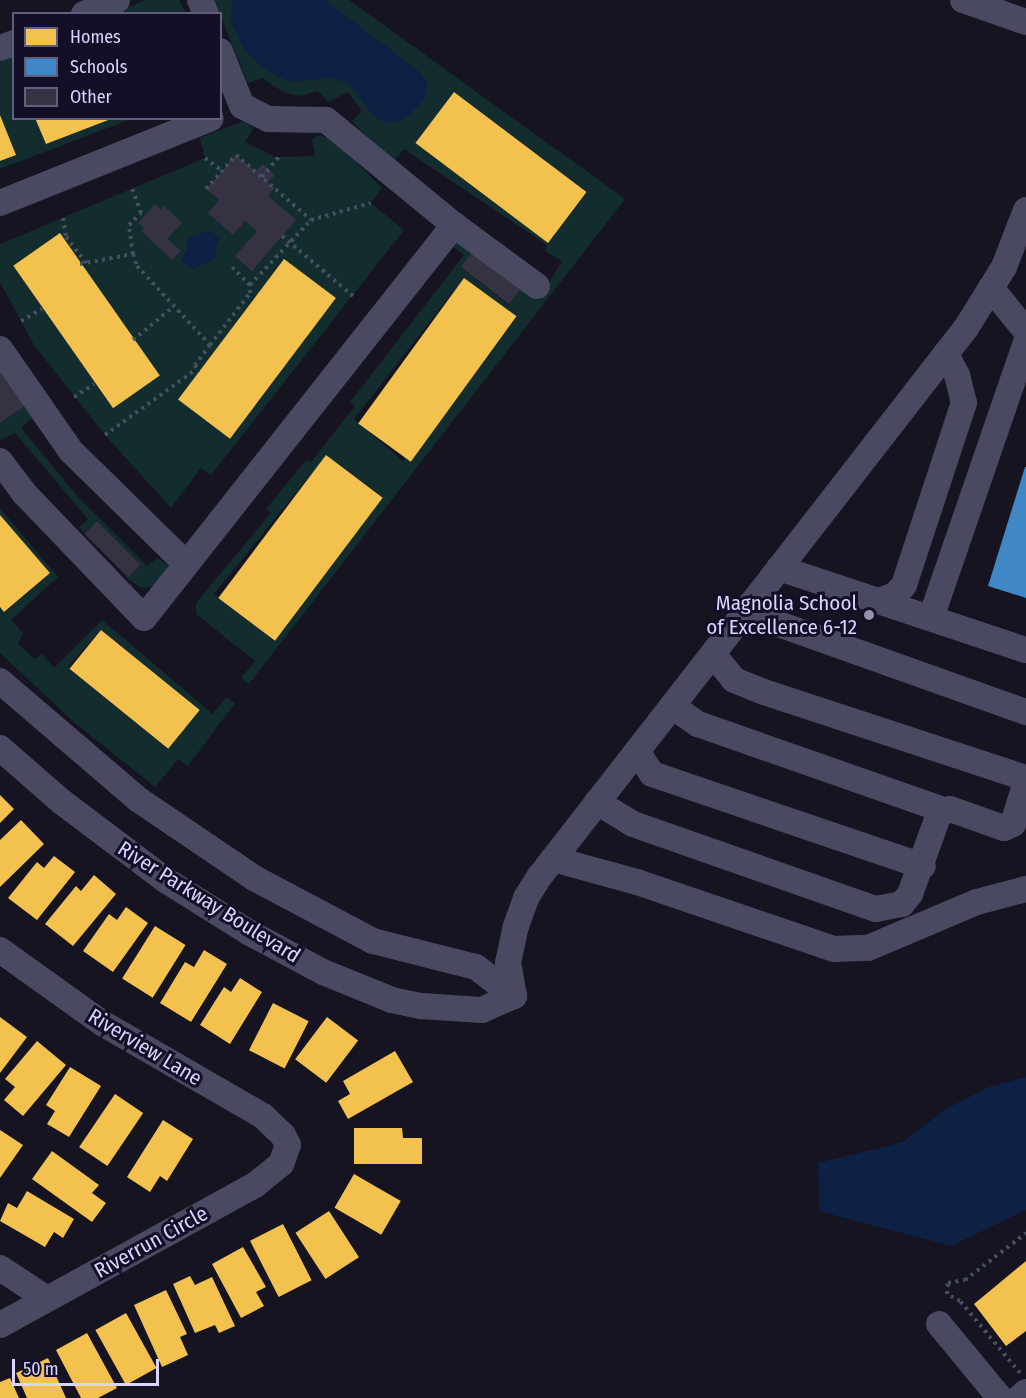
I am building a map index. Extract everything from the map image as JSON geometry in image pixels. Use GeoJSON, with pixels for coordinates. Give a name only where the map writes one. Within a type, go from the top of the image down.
{"type":"FeatureCollection","features":[{"type":"Feature","properties":{"kind":"street"},"geometry":{"type":"LineString","coordinates":[[89,12],[117,0]]}},
{"type":"Feature","properties":{"kind":"street"},"geometry":{"type":"LineString","coordinates":[[963,0],[1026,22]]}},
{"type":"Feature","properties":{"kind":"street"},"geometry":{"type":"LineString","coordinates":[[222,62],[231,111],[268,119],[326,120],[454,225],[537,286]]}},
{"type":"Feature","properties":{"kind":"street"},"geometry":{"type":"LineString","coordinates":[[0,203],[206,120]]}},
{"type":"Feature","properties":{"kind":"street"},"geometry":{"type":"LineString","coordinates":[[514,996],[508,963],[516,926],[526,898],[597,802],[946,354],[1004,267],[1026,210]]}},
{"type":"Feature","properties":{"kind":"street"},"geometry":{"type":"LineString","coordinates":[[0,461],[24,494],[144,618],[454,225]]}},
{"type":"Feature","properties":{"kind":"street"},"geometry":{"type":"LineString","coordinates":[[991,288],[1026,331]]}},
{"type":"Feature","properties":{"kind":"street"},"geometry":{"type":"LineString","coordinates":[[931,618],[1026,342]]}},
{"type":"Feature","properties":{"kind":"street"},"geometry":{"type":"LineString","coordinates":[[0,349],[71,451],[186,564]]}},
{"type":"Feature","properties":{"kind":"street"},"geometry":{"type":"LineString","coordinates":[[878,601],[904,585],[964,403],[957,375],[946,354]]}},
{"type":"Feature","properties":{"kind":"street"},"geometry":{"type":"LineString","coordinates":[[779,568],[1026,650]]}},
{"type":"Feature","properties":{"kind":"street"},"geometry":{"type":"LineString","coordinates":[[751,604],[772,622],[1026,712]]}},
{"type":"Feature","properties":{"kind":"street"},"geometry":{"type":"LineString","coordinates":[[672,706],[698,724],[944,810],[1004,828],[1013,824],[1026,780],[734,680],[713,654]]}},
{"type":"Feature","properties":{"kind":"street","name":"River Parkway Boulevard"},"geometry":{"type":"LineString","coordinates":[[0,681],[99,769],[198,843],[254,878],[373,941],[476,967],[514,996],[482,1010],[421,1006],[392,1000],[323,972],[250,933],[167,881],[70,809],[0,748]]}},
{"type":"Feature","properties":{"kind":"street"},"geometry":{"type":"LineString","coordinates":[[637,751],[652,774],[922,866]]}},
{"type":"Feature","properties":{"kind":"street"},"geometry":{"type":"LineString","coordinates":[[597,802],[633,824],[876,909],[902,904],[922,866],[939,814],[944,810]]}},
{"type":"Feature","properties":{"kind":"street"},"geometry":{"type":"LineString","coordinates":[[553,860],[637,882],[834,949],[868,948],[977,902],[1026,889]]}},
{"type":"Feature","properties":{"kind":"street","name":"Riverview Lane"},"geometry":{"type":"LineString","coordinates":[[0,950],[102,1023],[263,1116],[283,1135],[288,1145]]}},
{"type":"Feature","properties":{"kind":"street","name":"Riverrun Circle"},"geometry":{"type":"LineString","coordinates":[[0,1325],[255,1185],[280,1164],[288,1145]]}},
{"type":"Feature","properties":{"kind":"street"},"geometry":{"type":"LineString","coordinates":[[0,1269],[46,1299]]}},
{"type":"Feature","properties":{"kind":"street"},"geometry":{"type":"LineString","coordinates":[[939,1324],[1000,1398]]}},
{"type":"Feature","properties":{"kind":"street"},"geometry":{"type":"LineString","coordinates":[[1019,1398],[1026,1392]]}},
{"type":"Feature","properties":{"kind":"path"},"geometry":{"type":"LineString","coordinates":[[207,189],[236,155],[311,220]]}},
{"type":"Feature","properties":{"kind":"path"},"geometry":{"type":"LineString","coordinates":[[262,177],[279,157]]}},
{"type":"Feature","properties":{"kind":"path"},"geometry":{"type":"LineString","coordinates":[[205,158],[222,171]]}},
{"type":"Feature","properties":{"kind":"path"},"geometry":{"type":"LineString","coordinates":[[132,188],[141,213],[129,225],[137,266],[209,346]]}},
{"type":"Feature","properties":{"kind":"path"},"geometry":{"type":"LineString","coordinates":[[105,435],[197,370],[209,346],[250,294],[250,285],[279,250],[284,253],[311,220],[370,203]]}},
{"type":"Feature","properties":{"kind":"path"},"geometry":{"type":"LineString","coordinates":[[63,218],[66,237],[88,265]]}},
{"type":"Feature","properties":{"kind":"path"},"geometry":{"type":"LineString","coordinates":[[282,236],[353,296]]}},
{"type":"Feature","properties":{"kind":"path"},"geometry":{"type":"LineString","coordinates":[[80,264],[88,265],[133,254]]}},
{"type":"Feature","properties":{"kind":"path"},"geometry":{"type":"LineString","coordinates":[[232,267],[250,285]]}},
{"type":"Feature","properties":{"kind":"path"},"geometry":{"type":"LineString","coordinates":[[133,340],[173,307]]}},
{"type":"Feature","properties":{"kind":"path"},"geometry":{"type":"LineString","coordinates":[[21,321],[42,309]]}},
{"type":"Feature","properties":{"kind":"path"},"geometry":{"type":"LineString","coordinates":[[74,397],[94,384]]}},
{"type":"Feature","properties":{"kind":"path"},"geometry":{"type":"LineString","coordinates":[[1026,1233],[965,1280],[948,1283],[947,1294],[960,1301],[1026,1380]]}},
{"type":"Feature","properties":{"kind":"green space"},"geometry":{"type":"Polygon","coordinates":[[[145,0],[179,0],[185,12],[118,12],[145,0]]]}},
{"type":"Feature","properties":{"kind":"green space"},"geometry":{"type":"Polygon","coordinates":[[[214,0],[349,0],[625,199],[249,684],[241,678],[255,661],[196,614],[196,603],[271,513],[266,509],[306,460],[311,462],[355,406],[350,402],[464,255],[449,243],[450,239],[473,251],[461,267],[508,305],[521,289],[539,300],[562,261],[545,251],[547,245],[404,149],[393,163],[352,121],[362,111],[348,92],[329,102],[318,91],[301,96],[285,93],[262,78],[248,83],[222,20],[222,12],[219,12],[214,0]],[[454,92],[416,143],[549,242],[587,192],[454,92]],[[464,278],[354,419],[403,461],[517,317],[464,278]],[[326,456],[214,594],[274,641],[383,497],[326,456]]]}},
{"type":"Feature","properties":{"kind":"green space"},"geometry":{"type":"Polygon","coordinates":[[[12,56],[12,120],[35,120],[46,144],[108,120],[128,120],[0,169],[0,161],[15,154],[0,115],[0,62],[12,56]]]}},
{"type":"Feature","properties":{"kind":"green space"},"geometry":{"type":"Polygon","coordinates":[[[243,121],[254,128],[245,142],[275,157],[315,156],[312,139],[319,135],[333,139],[382,188],[371,203],[404,230],[211,475],[201,468],[171,508],[105,435],[34,345],[0,282],[0,244],[205,158],[200,138],[243,121]]]}},
{"type":"Feature","properties":{"kind":"green space"},"geometry":{"type":"Polygon","coordinates":[[[25,406],[33,417],[21,428],[79,498],[147,566],[157,558],[168,565],[163,577],[153,586],[142,588],[126,578],[141,565],[97,521],[84,533],[79,527],[88,519],[15,433],[0,440],[0,423],[25,406]]]}},
{"type":"Feature","properties":{"kind":"green space"},"geometry":{"type":"Polygon","coordinates":[[[0,508],[58,577],[11,620],[23,633],[18,644],[35,659],[42,654],[54,668],[102,620],[213,714],[226,697],[235,703],[188,766],[178,759],[155,787],[76,724],[0,653],[0,607],[5,612],[50,573],[0,515],[0,508]],[[101,630],[68,667],[168,749],[199,710],[101,630]]]}},
{"type":"Feature","properties":{"kind":"water"},"geometry":{"type":"Polygon","coordinates":[[[232,0],[325,0],[421,73],[428,84],[424,100],[405,119],[387,123],[376,119],[348,83],[332,78],[290,82],[267,71],[245,51],[231,22],[232,0]]]}},
{"type":"Feature","properties":{"kind":"water"},"geometry":{"type":"Polygon","coordinates":[[[209,230],[220,238],[215,250],[217,258],[193,269],[180,260],[187,251],[187,239],[209,230]]]}},
{"type":"Feature","properties":{"kind":"water"},"geometry":{"type":"Polygon","coordinates":[[[1026,1077],[1026,1210],[951,1246],[819,1211],[818,1163],[903,1142],[946,1109],[989,1087],[1026,1077]]]}},
{"type":"Feature","properties":{"kind":"building: Homes"},"geometry":{"type":"Polygon","coordinates":[[[454,92],[587,192],[548,243],[415,143],[454,92]]]}},
{"type":"Feature","properties":{"kind":"building: Homes"},"geometry":{"type":"Polygon","coordinates":[[[0,115],[16,155],[0,161],[0,115]]]}},
{"type":"Feature","properties":{"kind":"building: Homes"},"geometry":{"type":"Polygon","coordinates":[[[36,120],[108,120],[46,144],[36,120]]]}},
{"type":"Feature","properties":{"kind":"building: Homes"},"geometry":{"type":"Polygon","coordinates":[[[60,233],[160,376],[113,408],[13,266],[60,233]]]}},
{"type":"Feature","properties":{"kind":"building: Homes"},"geometry":{"type":"Polygon","coordinates":[[[284,259],[336,298],[230,439],[178,400],[284,259]]]}},
{"type":"Feature","properties":{"kind":"building: Homes"},"geometry":{"type":"Polygon","coordinates":[[[464,278],[517,316],[411,462],[358,424],[464,278]]]}},
{"type":"Feature","properties":{"kind":"building: Homes"},"geometry":{"type":"Polygon","coordinates":[[[326,455],[383,498],[275,641],[218,598],[326,455]]]}},
{"type":"Feature","properties":{"kind":"building: Homes"},"geometry":{"type":"Polygon","coordinates":[[[0,515],[50,573],[4,612],[0,607],[0,515]]]}},
{"type":"Feature","properties":{"kind":"building: Homes"},"geometry":{"type":"Polygon","coordinates":[[[101,630],[200,710],[168,749],[70,669],[101,630]]]}},
{"type":"Feature","properties":{"kind":"building: Homes"},"geometry":{"type":"Polygon","coordinates":[[[0,795],[14,809],[0,823],[0,795]]]}},
{"type":"Feature","properties":{"kind":"building: Homes"},"geometry":{"type":"Polygon","coordinates":[[[21,820],[44,844],[0,887],[0,840],[21,820]]]}},
{"type":"Feature","properties":{"kind":"building: Homes"},"geometry":{"type":"Polygon","coordinates":[[[54,856],[75,872],[37,920],[8,898],[37,862],[44,868],[54,856]]]}},
{"type":"Feature","properties":{"kind":"building: Homes"},"geometry":{"type":"Polygon","coordinates":[[[94,875],[116,894],[73,946],[45,924],[76,886],[81,891],[94,875]]]}},
{"type":"Feature","properties":{"kind":"building: Homes"},"geometry":{"type":"Polygon","coordinates":[[[126,907],[148,923],[113,972],[83,951],[109,914],[117,920],[126,907]]]}},
{"type":"Feature","properties":{"kind":"building: Homes"},"geometry":{"type":"Polygon","coordinates":[[[155,926],[186,945],[153,998],[122,979],[155,926]]]}},
{"type":"Feature","properties":{"kind":"building: Homes"},"geometry":{"type":"Polygon","coordinates":[[[204,950],[227,964],[191,1022],[160,1003],[185,962],[194,967],[204,950]]]}},
{"type":"Feature","properties":{"kind":"building: Homes"},"geometry":{"type":"Polygon","coordinates":[[[240,978],[262,992],[230,1044],[200,1025],[224,987],[231,992],[240,978]]]}},
{"type":"Feature","properties":{"kind":"building: Homes"},"geometry":{"type":"Polygon","coordinates":[[[273,1003],[309,1021],[285,1068],[249,1050],[273,1003]]]}},
{"type":"Feature","properties":{"kind":"building: Homes"},"geometry":{"type":"Polygon","coordinates":[[[0,1017],[27,1037],[0,1073],[0,1017]]]}},
{"type":"Feature","properties":{"kind":"building: Homes"},"geometry":{"type":"Polygon","coordinates":[[[327,1017],[358,1040],[326,1083],[295,1059],[327,1017]]]}},
{"type":"Feature","properties":{"kind":"building: Homes"},"geometry":{"type":"Polygon","coordinates":[[[37,1041],[66,1065],[23,1116],[4,1100],[15,1087],[5,1079],[37,1041]]]}},
{"type":"Feature","properties":{"kind":"building: Homes"},"geometry":{"type":"Polygon","coordinates":[[[395,1051],[413,1082],[348,1119],[338,1101],[350,1094],[343,1081],[395,1051]]]}},
{"type":"Feature","properties":{"kind":"building: Homes"},"geometry":{"type":"Polygon","coordinates":[[[70,1067],[101,1086],[69,1137],[47,1124],[55,1111],[46,1105],[70,1067]]]}},
{"type":"Feature","properties":{"kind":"building: Homes"},"geometry":{"type":"Polygon","coordinates":[[[115,1094],[143,1113],[107,1166],[79,1147],[115,1094]]]}},
{"type":"Feature","properties":{"kind":"building: Homes"},"geometry":{"type":"Polygon","coordinates":[[[163,1120],[193,1139],[167,1181],[160,1176],[150,1192],[127,1177],[163,1120]]]}},
{"type":"Feature","properties":{"kind":"building: Homes"},"geometry":{"type":"Polygon","coordinates":[[[354,1128],[402,1128],[403,1138],[422,1138],[422,1164],[354,1164],[354,1128]]]}},
{"type":"Feature","properties":{"kind":"building: Homes"},"geometry":{"type":"Polygon","coordinates":[[[0,1130],[23,1145],[0,1178],[0,1130]]]}},
{"type":"Feature","properties":{"kind":"building: Homes"},"geometry":{"type":"Polygon","coordinates":[[[52,1151],[99,1185],[92,1193],[106,1203],[92,1222],[32,1179],[52,1151]]]}},
{"type":"Feature","properties":{"kind":"building: Homes"},"geometry":{"type":"Polygon","coordinates":[[[354,1174],[401,1201],[381,1235],[334,1208],[354,1174]]]}},
{"type":"Feature","properties":{"kind":"building: Homes"},"geometry":{"type":"Polygon","coordinates":[[[27,1191],[74,1219],[63,1238],[54,1232],[45,1247],[0,1221],[8,1203],[17,1208],[27,1191]]]}},
{"type":"Feature","properties":{"kind":"building: Homes"},"geometry":{"type":"Polygon","coordinates":[[[329,1211],[359,1257],[325,1279],[295,1233],[329,1211]]]}},
{"type":"Feature","properties":{"kind":"building: Homes"},"geometry":{"type":"Polygon","coordinates":[[[283,1224],[312,1280],[279,1297],[250,1241],[283,1224]]]}},
{"type":"Feature","properties":{"kind":"building: Homes"},"geometry":{"type":"Polygon","coordinates":[[[243,1247],[266,1287],[256,1292],[264,1306],[241,1318],[212,1264],[243,1247]]]}},
{"type":"Feature","properties":{"kind":"building: Homes"},"geometry":{"type":"Polygon","coordinates":[[[1026,1261],[1026,1331],[1006,1346],[974,1304],[1026,1261]]]}},
{"type":"Feature","properties":{"kind":"building: Homes"},"geometry":{"type":"Polygon","coordinates":[[[190,1276],[195,1285],[212,1277],[235,1326],[219,1333],[215,1325],[195,1333],[173,1284],[190,1276]]]}},
{"type":"Feature","properties":{"kind":"building: Homes"},"geometry":{"type":"Polygon","coordinates":[[[166,1290],[187,1334],[180,1337],[188,1355],[162,1367],[134,1305],[166,1290]]]}},
{"type":"Feature","properties":{"kind":"building: Homes"},"geometry":{"type":"Polygon","coordinates":[[[126,1313],[157,1368],[126,1385],[95,1330],[126,1313]]]}},
{"type":"Feature","properties":{"kind":"building: Homes"},"geometry":{"type":"Polygon","coordinates":[[[87,1333],[117,1388],[98,1398],[81,1398],[56,1350],[87,1333]]]}},
{"type":"Feature","properties":{"kind":"building: Homes"},"geometry":{"type":"Polygon","coordinates":[[[48,1358],[66,1398],[27,1398],[16,1373],[48,1358]]]}},
{"type":"Feature","properties":{"kind":"building: Homes"},"geometry":{"type":"Polygon","coordinates":[[[10,1378],[19,1398],[0,1398],[0,1382],[10,1378]]]}},
{"type":"Feature","properties":{"kind":"building: Schools"},"geometry":{"type":"Polygon","coordinates":[[[1026,467],[1026,598],[988,586],[1026,467]]]}},
{"type":"Feature","properties":{"kind":"building: Other"},"geometry":{"type":"Polygon","coordinates":[[[236,155],[256,171],[263,164],[275,175],[268,182],[275,188],[268,196],[296,220],[252,271],[235,256],[257,231],[245,221],[233,235],[208,213],[219,200],[206,189],[236,155]]]}},
{"type":"Feature","properties":{"kind":"building: Other"},"geometry":{"type":"Polygon","coordinates":[[[155,204],[161,209],[164,206],[182,223],[167,239],[181,251],[172,260],[141,231],[144,228],[138,223],[155,204]]]}},
{"type":"Feature","properties":{"kind":"building: Other"},"geometry":{"type":"Polygon","coordinates":[[[473,251],[521,289],[509,304],[461,267],[473,251]]]}},
{"type":"Feature","properties":{"kind":"building: Other"},"geometry":{"type":"Polygon","coordinates":[[[0,371],[25,406],[0,423],[0,371]]]}},
{"type":"Feature","properties":{"kind":"building: Other"},"geometry":{"type":"Polygon","coordinates":[[[97,521],[141,565],[128,578],[84,534],[97,521]]]}},
{"type":"Feature","properties":{"kind":"place","name":"Magnolia School of Excellence 6-12"},"geometry":{"type":"Point","coordinates":[869,615]}}]}
